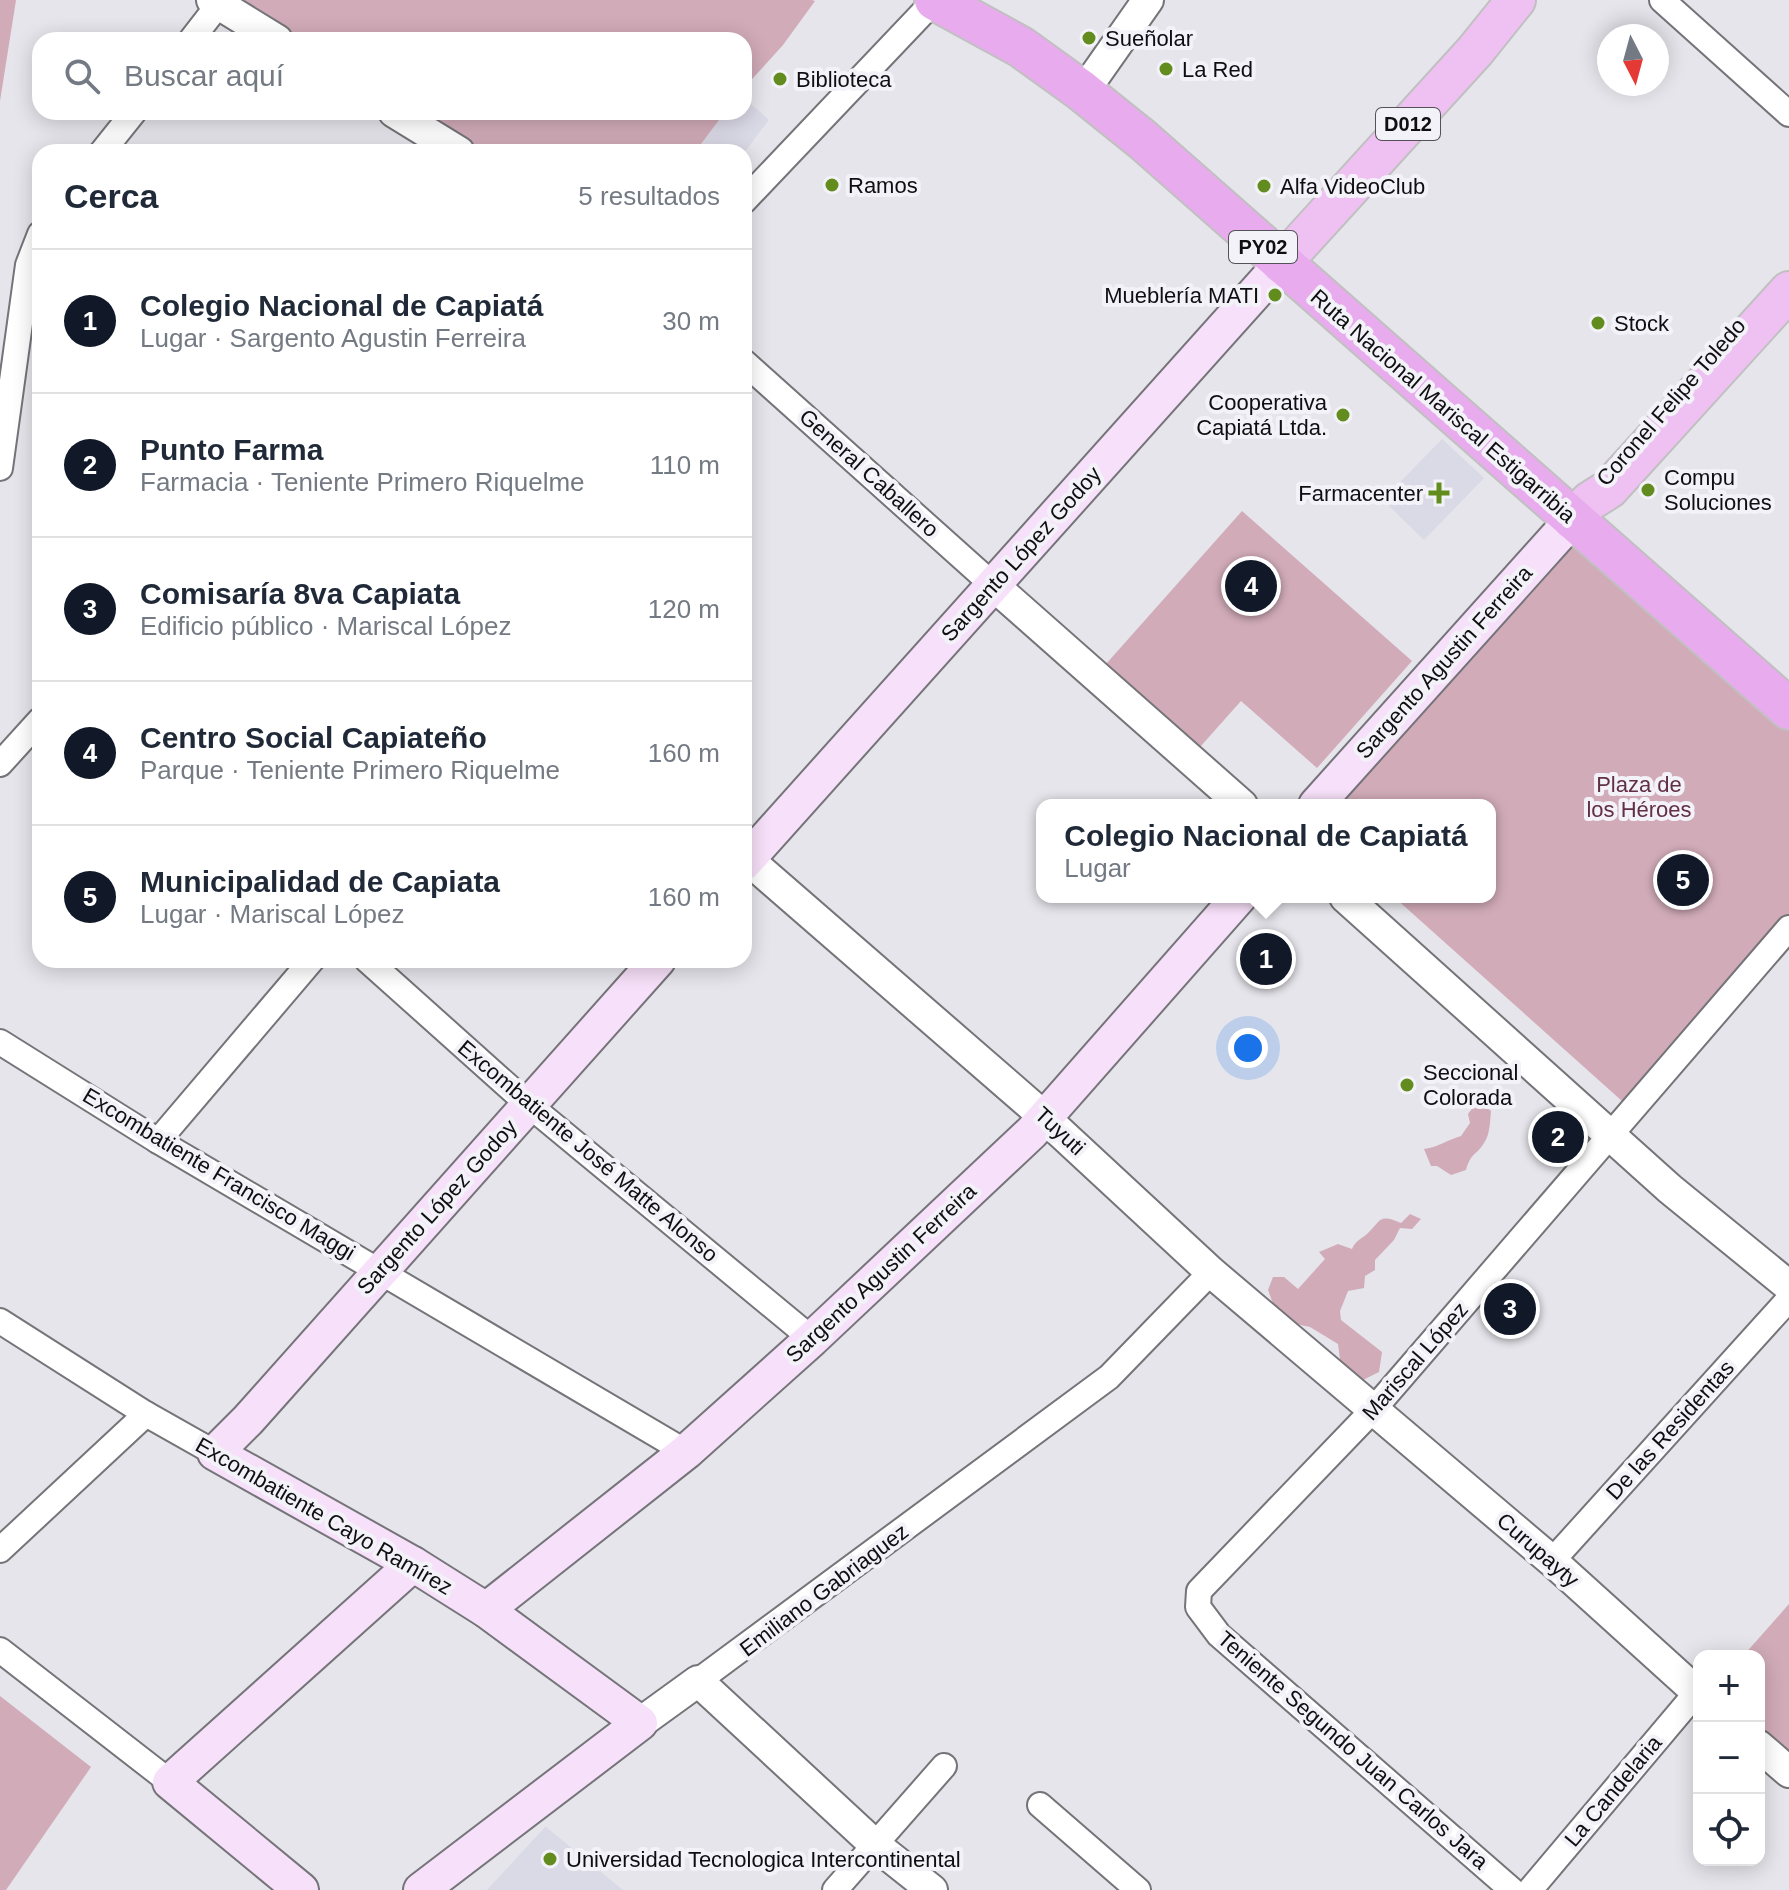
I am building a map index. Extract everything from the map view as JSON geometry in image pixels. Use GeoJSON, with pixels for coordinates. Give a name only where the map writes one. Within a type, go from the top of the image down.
{"type":"FeatureCollection","features":[{"type":"Feature","properties":{"kind":"highway","name":"Ruta Nacional Mariscal Estigarribia"},"geometry":{"type":"LineString","coordinates":[[935,0],[1021,47],[1082,91],[1289,254],[1581,510],[1789,677]]}},
{"type":"Feature","properties":{"kind":"highway","name":"Ruta Nacional Mariscal Estigarribia"},"geometry":{"type":"LineString","coordinates":[[982,0],[1032,28],[1158,123],[1289,254]]}},
{"type":"Feature","properties":{"kind":"highway","name":"Ruta Nacional Mariscal Estigarribia"},"geometry":{"type":"LineString","coordinates":[[1581,510],[1789,709]]}},
{"type":"Feature","properties":{"kind":"main road","name":"D012"},"geometry":{"type":"LineString","coordinates":[[1289,254],[1475,51],[1516,0]]}},
{"type":"Feature","properties":{"kind":"main road","name":"Sargento López Godoy"},"geometry":{"type":"LineString","coordinates":[[752,851],[1289,254]]}},
{"type":"Feature","properties":{"kind":"main road","name":"Coronel Felipe Toledo"},"geometry":{"type":"LineString","coordinates":[[1581,510],[1601,480],[1789,266]]}},
{"type":"Feature","properties":{"kind":"main road","name":"Coronel Felipe Toledo"},"geometry":{"type":"LineString","coordinates":[[1581,510],[1609,489],[1789,291]]}},
{"type":"Feature","properties":{"kind":"main road","name":"Sargento Agustin Ferreira"},"geometry":{"type":"LineString","coordinates":[[1321,799],[1581,510]]}},
{"type":"Feature","properties":{"kind":"main road","name":"Sargento Agustin Ferreira"},"geometry":{"type":"LineString","coordinates":[[486,1610],[686,1452],[812,1339],[1046,1118],[1234,903]]}},
{"type":"Feature","properties":{"kind":"main road","name":"Sargento López Godoy"},"geometry":{"type":"LineString","coordinates":[[215,1453],[248,1420],[651,968]]}},
{"type":"Feature","properties":{"kind":"main road","name":"Excombatiente Cayo Ramírez"},"geometry":{"type":"LineString","coordinates":[[215,1453],[413,1564],[486,1610],[640,1723]]}},
{"type":"Feature","properties":{"kind":"main road"},"geometry":{"type":"LineString","coordinates":[[301,1890],[170,1782],[413,1564]]}},
{"type":"Feature","properties":{"kind":"main road","name":"Emiliano Gabriaguez"},"geometry":{"type":"LineString","coordinates":[[421,1890],[640,1723]]}},
{"type":"Feature","properties":{"kind":"street"},"geometry":{"type":"LineString","coordinates":[[752,193],[935,0]]}},
{"type":"Feature","properties":{"kind":"street"},"geometry":{"type":"LineString","coordinates":[[1096,74],[1148,0]]}},
{"type":"Feature","properties":{"kind":"street"},"geometry":{"type":"LineString","coordinates":[[1662,0],[1789,114]]}},
{"type":"Feature","properties":{"kind":"street"},"geometry":{"type":"LineString","coordinates":[[196,32],[216,2],[264,32]]}},
{"type":"Feature","properties":{"kind":"street"},"geometry":{"type":"LineString","coordinates":[[108,144],[128,120]]}},
{"type":"Feature","properties":{"kind":"street"},"geometry":{"type":"LineString","coordinates":[[407,120],[446,144]]}},
{"type":"Feature","properties":{"kind":"street"},"geometry":{"type":"LineString","coordinates":[[0,468],[28,265],[32,258]]}},
{"type":"Feature","properties":{"kind":"street","name":"General Caballero"},"geometry":{"type":"LineString","coordinates":[[752,369],[993,585]]}},
{"type":"Feature","properties":{"kind":"street"},"geometry":{"type":"LineString","coordinates":[[993,585],[1235,799]]}},
{"type":"Feature","properties":{"kind":"street"},"geometry":{"type":"LineString","coordinates":[[0,764],[32,729]]}},
{"type":"Feature","properties":{"kind":"street","name":"Tuyuti"},"geometry":{"type":"LineString","coordinates":[[752,865],[1046,1118],[1211,1272],[1373,1410]]}},
{"type":"Feature","properties":{"kind":"street"},"geometry":{"type":"LineString","coordinates":[[1352,903],[1670,1189],[1789,1286]]}},
{"type":"Feature","properties":{"kind":"street","name":"Mariscal López"},"geometry":{"type":"LineString","coordinates":[[1198,1607],[1199,1591],[1373,1410],[1789,928]]}},
{"type":"Feature","properties":{"kind":"street"},"geometry":{"type":"LineString","coordinates":[[158,1141],[305,968]]}},
{"type":"Feature","properties":{"kind":"street","name":"Excombatiente José Matte Alonso"},"geometry":{"type":"LineString","coordinates":[[376,968],[529,1105],[812,1339]]}},
{"type":"Feature","properties":{"kind":"street","name":"Excombatiente Francisco Maggi"},"geometry":{"type":"LineString","coordinates":[[0,1042],[158,1141],[686,1452]]}},
{"type":"Feature","properties":{"kind":"street","name":"Emiliano Gabriaguez"},"geometry":{"type":"LineString","coordinates":[[640,1723],[1109,1377],[1211,1272]]}},
{"type":"Feature","properties":{"kind":"street","name":"De las Residentas"},"geometry":{"type":"LineString","coordinates":[[1552,1561],[1789,1299]]}},
{"type":"Feature","properties":{"kind":"street","name":"Excombatiente Cayo Ramírez"},"geometry":{"type":"LineString","coordinates":[[0,1321],[146,1414],[215,1453]]}},
{"type":"Feature","properties":{"kind":"street","name":"Curupayty"},"geometry":{"type":"LineString","coordinates":[[1373,1410],[1552,1561],[1693,1688]]}},
{"type":"Feature","properties":{"kind":"street"},"geometry":{"type":"LineString","coordinates":[[0,1550],[146,1414]]}},
{"type":"Feature","properties":{"kind":"street","name":"Teniente Segundo Juan Carlos Jara"},"geometry":{"type":"LineString","coordinates":[[1198,1607],[1219,1635],[1512,1890]]}},
{"type":"Feature","properties":{"kind":"street"},"geometry":{"type":"LineString","coordinates":[[0,1650],[170,1782]]}},
{"type":"Feature","properties":{"kind":"street"},"geometry":{"type":"LineString","coordinates":[[698,1681],[874,1844],[932,1890]]}},
{"type":"Feature","properties":{"kind":"street","name":"La Candelaria"},"geometry":{"type":"LineString","coordinates":[[1530,1890],[1693,1699]]}},
{"type":"Feature","properties":{"kind":"street"},"geometry":{"type":"LineString","coordinates":[[1765,1751],[1789,1772]]}},
{"type":"Feature","properties":{"kind":"street"},"geometry":{"type":"LineString","coordinates":[[835,1890],[944,1766]]}},
{"type":"Feature","properties":{"kind":"street"},"geometry":{"type":"LineString","coordinates":[[1040,1805],[1138,1890]]}},
{"type":"Feature","properties":{"kind":"shaded area"},"geometry":{"type":"Polygon","coordinates":[[[752,105],[769,120],[751,144],[701,144],[719,120],[752,120],[752,105]]]}},
{"type":"Feature","properties":{"kind":"shaded area","name":"Farmacenter"},"geometry":{"type":"Polygon","coordinates":[[[1442,439],[1484,478],[1424,540],[1383,500],[1442,439]]]}},
{"type":"Feature","properties":{"kind":"shaded area","name":"Universidad Tecnologica Intercontinental"},"geometry":{"type":"Polygon","coordinates":[[[546,1827],[623,1890],[487,1890],[546,1827]]]}},
{"type":"Feature","properties":{"kind":"green space"},"geometry":{"type":"Polygon","coordinates":[[[0,0],[16,0],[0,101],[0,0]]]}},
{"type":"Feature","properties":{"kind":"green space"},"geometry":{"type":"Polygon","coordinates":[[[227,0],[815,1],[783,45],[752,79],[752,32],[277,32],[227,0]]]}},
{"type":"Feature","properties":{"kind":"green space"},"geometry":{"type":"Polygon","coordinates":[[[418,120],[719,120],[701,144],[455,144],[418,120]]]}},
{"type":"Feature","properties":{"kind":"green space"},"geometry":{"type":"Polygon","coordinates":[[[1242,511],[1412,661],[1317,768],[1241,701],[1200,747],[1106,664],[1242,511]]]}},
{"type":"Feature","properties":{"kind":"green space","name":"Plaza de los Héroes"},"geometry":{"type":"Polygon","coordinates":[[[1572,543],[1789,725],[1789,914],[1622,1101],[1401,903],[1496,903],[1496,799],[1344,799],[1572,543]]]}},
{"type":"Feature","properties":{"kind":"green space"},"geometry":{"type":"Polygon","coordinates":[[[1478,1101],[1491,1111],[1489,1128],[1486,1140],[1466,1170],[1451,1175],[1437,1166],[1431,1166],[1424,1149],[1461,1136],[1470,1123],[1468,1114],[1478,1101]]]}},
{"type":"Feature","properties":{"kind":"green space"},"geometry":{"type":"Polygon","coordinates":[[[1410,1214],[1421,1219],[1412,1229],[1400,1228],[1394,1240],[1375,1260],[1375,1270],[1365,1276],[1364,1288],[1348,1291],[1340,1311],[1341,1320],[1382,1352],[1379,1372],[1363,1380],[1342,1375],[1338,1344],[1310,1327],[1287,1322],[1276,1312],[1268,1290],[1273,1277],[1284,1277],[1298,1289],[1325,1259],[1319,1252],[1338,1244],[1352,1249],[1381,1220],[1401,1223],[1410,1214]]]}},
{"type":"Feature","properties":{"kind":"green space"},"geometry":{"type":"Polygon","coordinates":[[[1789,1604],[1789,1750],[1765,1731],[1765,1650],[1748,1650],[1789,1604]]]}},
{"type":"Feature","properties":{"kind":"green space"},"geometry":{"type":"Polygon","coordinates":[[[0,1696],[91,1767],[6,1890],[0,1890],[0,1696]]]}},
{"type":"Feature","properties":{"kind":"place","name":"Sueñolar"},"geometry":{"type":"Point","coordinates":[1089,38]}},
{"type":"Feature","properties":{"kind":"place","name":"La Red"},"geometry":{"type":"Point","coordinates":[1166,69]}},
{"type":"Feature","properties":{"kind":"place","name":"Biblioteca"},"geometry":{"type":"Point","coordinates":[780,79]}},
{"type":"Feature","properties":{"kind":"place","name":"Ramos"},"geometry":{"type":"Point","coordinates":[832,185]}},
{"type":"Feature","properties":{"kind":"place","name":"Alfa VideoClub"},"geometry":{"type":"Point","coordinates":[1264,186]}},
{"type":"Feature","properties":{"kind":"place","name":"Mueblería MATI"},"geometry":{"type":"Point","coordinates":[1275,295]}},
{"type":"Feature","properties":{"kind":"place","name":"Stock"},"geometry":{"type":"Point","coordinates":[1598,323]}},
{"type":"Feature","properties":{"kind":"place","name":"Cooperativa Capiatá Ltda."},"geometry":{"type":"Point","coordinates":[1343,415]}},
{"type":"Feature","properties":{"kind":"place","name":"Compu Soluciones"},"geometry":{"type":"Point","coordinates":[1648,490]}},
{"type":"Feature","properties":{"kind":"place","name":"Farmacenter"},"geometry":{"type":"Point","coordinates":[1439,493]}},
{"type":"Feature","properties":{"kind":"place","name":"Centro Social Capiateño"},"geometry":{"type":"Point","coordinates":[1251,586]}},
{"type":"Feature","properties":{"kind":"place","name":"Municipalidad de Capiata"},"geometry":{"type":"Point","coordinates":[1683,880]}},
{"type":"Feature","properties":{"kind":"place","name":"Colegio Nacional de Capiatá"},"geometry":{"type":"Point","coordinates":[1266,959]}},
{"type":"Feature","properties":{"kind":"place","name":"Seccional Colorada"},"geometry":{"type":"Point","coordinates":[1407,1085]}},
{"type":"Feature","properties":{"kind":"place","name":"Punto Farma"},"geometry":{"type":"Point","coordinates":[1558,1137]}},
{"type":"Feature","properties":{"kind":"place","name":"Comisaría 8va Capiata"},"geometry":{"type":"Point","coordinates":[1510,1309]}},
{"type":"Feature","properties":{"kind":"place","name":"Universidad Tecnologica Intercontinental"},"geometry":{"type":"Point","coordinates":[550,1859]}}]}
